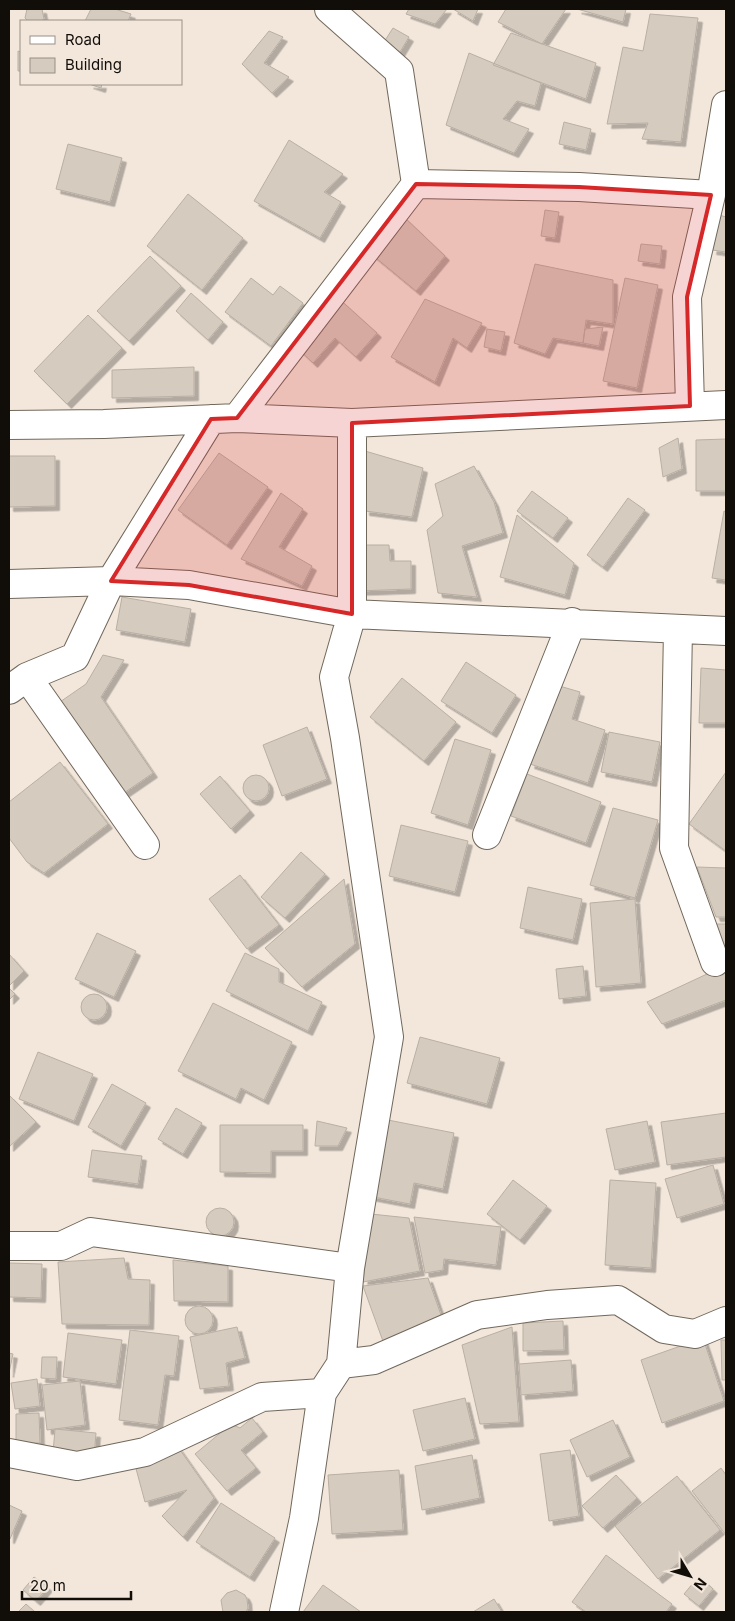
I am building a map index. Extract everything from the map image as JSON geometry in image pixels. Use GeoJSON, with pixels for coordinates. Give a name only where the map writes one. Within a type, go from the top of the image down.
{"type":"FeatureCollection","features":[{"type":"Feature","properties":{"kind":"street"},"geometry":{"type":"LineString","coordinates":[[145,845],[18,684],[75,657],[111,581],[224,419],[416,184],[399,70],[329,9]]}},
{"type":"Feature","properties":{"kind":"street"},"geometry":{"type":"LineString","coordinates":[[690,406],[687,297],[711,195],[726,105]]}},
{"type":"Feature","properties":{"kind":"street"},"geometry":{"type":"LineString","coordinates":[[416,184],[580,186],[711,195]]}},
{"type":"Feature","properties":{"kind":"street"},"geometry":{"type":"LineString","coordinates":[[9,425],[224,419],[352,423],[726,405]]}},
{"type":"Feature","properties":{"kind":"street"},"geometry":{"type":"LineString","coordinates":[[284,1612],[304,1518],[322,1393],[341,1364],[350,1268],[389,1037],[346,738],[334,677],[352,614],[352,423]]}},
{"type":"Feature","properties":{"kind":"street"},"geometry":{"type":"LineString","coordinates":[[9,584],[111,581],[189,585],[352,614],[572,622],[726,631]]}},
{"type":"Feature","properties":{"kind":"street"},"geometry":{"type":"LineString","coordinates":[[487,835],[572,622]]}},
{"type":"Feature","properties":{"kind":"street"},"geometry":{"type":"LineString","coordinates":[[678,629],[674,848],[715,962]]}},
{"type":"Feature","properties":{"kind":"street"},"geometry":{"type":"LineString","coordinates":[[9,1246],[61,1246],[91,1232],[350,1268]]}},
{"type":"Feature","properties":{"kind":"street"},"geometry":{"type":"LineString","coordinates":[[341,1364],[374,1360],[477,1315],[547,1305],[618,1300],[664,1329],[695,1334],[726,1322]]}},
{"type":"Feature","properties":{"kind":"street"},"geometry":{"type":"LineString","coordinates":[[9,1453],[77,1466],[145,1452],[262,1397],[322,1393]]}},
{"type":"Feature","properties":{"kind":"highlighted area"},"geometry":{"type":"Polygon","coordinates":[[[416,184],[579,187],[711,195],[687,297],[690,406],[352,423],[352,614],[189,585],[111,581],[211,419],[237,418],[416,184]]]}},
{"type":"Feature","properties":{"kind":"building"},"geometry":{"type":"Polygon","coordinates":[[[27,9],[42,9],[44,19],[42,20],[27,20],[25,18],[27,9]]]}},
{"type":"Feature","properties":{"kind":"building"},"geometry":{"type":"Polygon","coordinates":[[[91,9],[115,9],[131,14],[128,20],[86,20],[91,9]]]}},
{"type":"Feature","properties":{"kind":"building"},"geometry":{"type":"Polygon","coordinates":[[[409,9],[447,9],[435,24],[406,14],[409,9]]]}},
{"type":"Feature","properties":{"kind":"building"},"geometry":{"type":"Polygon","coordinates":[[[453,9],[478,9],[473,21],[453,9]]]}},
{"type":"Feature","properties":{"kind":"building"},"geometry":{"type":"Polygon","coordinates":[[[506,9],[566,9],[542,44],[498,22],[506,9]]]}},
{"type":"Feature","properties":{"kind":"building"},"geometry":{"type":"Polygon","coordinates":[[[577,9],[626,9],[623,22],[577,9]]]}},
{"type":"Feature","properties":{"kind":"building"},"geometry":{"type":"Polygon","coordinates":[[[650,14],[698,18],[681,142],[642,139],[648,123],[607,124],[623,47],[643,51],[650,14]]]}},
{"type":"Feature","properties":{"kind":"building"},"geometry":{"type":"Polygon","coordinates":[[[393,28],[409,37],[400,52],[384,42],[393,28]]]}},
{"type":"Feature","properties":{"kind":"building"},"geometry":{"type":"Polygon","coordinates":[[[269,31],[283,37],[264,63],[289,77],[272,93],[242,64],[269,31]]]}},
{"type":"Feature","properties":{"kind":"building"},"geometry":{"type":"Polygon","coordinates":[[[511,33],[596,63],[586,99],[493,65],[511,33]]]}},
{"type":"Feature","properties":{"kind":"building"},"geometry":{"type":"Polygon","coordinates":[[[18,51],[20,52],[20,71],[18,71],[18,51]]]}},
{"type":"Feature","properties":{"kind":"building"},"geometry":{"type":"Polygon","coordinates":[[[469,53],[541,83],[535,106],[517,101],[503,119],[529,129],[514,153],[446,125],[469,53]]]}},
{"type":"Feature","properties":{"kind":"building"},"geometry":{"type":"Polygon","coordinates":[[[564,122],[591,129],[586,150],[559,144],[564,122]]]}},
{"type":"Feature","properties":{"kind":"building"},"geometry":{"type":"Polygon","coordinates":[[[289,140],[343,174],[324,192],[341,202],[320,238],[254,201],[289,140]]]}},
{"type":"Feature","properties":{"kind":"building"},"geometry":{"type":"Polygon","coordinates":[[[68,144],[122,158],[110,202],[56,189],[68,144]]]}},
{"type":"Feature","properties":{"kind":"building"},"geometry":{"type":"Polygon","coordinates":[[[188,194],[243,238],[202,290],[147,246],[188,194]]]}},
{"type":"Feature","properties":{"kind":"building"},"geometry":{"type":"Polygon","coordinates":[[[545,210],[559,212],[555,238],[541,236],[545,210]]]}},
{"type":"Feature","properties":{"kind":"building"},"geometry":{"type":"Polygon","coordinates":[[[719,215],[726,217],[726,252],[712,250],[719,215]]]}},
{"type":"Feature","properties":{"kind":"building"},"geometry":{"type":"Polygon","coordinates":[[[403,216],[445,256],[416,291],[370,253],[403,216]]]}},
{"type":"Feature","properties":{"kind":"building"},"geometry":{"type":"Polygon","coordinates":[[[641,244],[662,246],[660,264],[638,261],[641,244]]]}},
{"type":"Feature","properties":{"kind":"building"},"geometry":{"type":"Polygon","coordinates":[[[150,256],[181,286],[129,341],[97,311],[150,256]]]}},
{"type":"Feature","properties":{"kind":"building"},"geometry":{"type":"Polygon","coordinates":[[[535,264],[613,280],[613,324],[586,320],[583,343],[553,338],[545,354],[514,343],[535,264]]]}},
{"type":"Feature","properties":{"kind":"building"},"geometry":{"type":"Polygon","coordinates":[[[251,278],[273,295],[280,286],[303,303],[271,346],[225,312],[251,278]]]}},
{"type":"Feature","properties":{"kind":"building"},"geometry":{"type":"Polygon","coordinates":[[[625,278],[658,285],[637,388],[603,381],[625,278]]]}},
{"type":"Feature","properties":{"kind":"building"},"geometry":{"type":"Polygon","coordinates":[[[191,293],[223,322],[208,340],[176,311],[191,293]]]}},
{"type":"Feature","properties":{"kind":"building"},"geometry":{"type":"Polygon","coordinates":[[[336,296],[377,333],[356,357],[335,338],[313,363],[295,346],[336,296]]]}},
{"type":"Feature","properties":{"kind":"building"},"geometry":{"type":"Polygon","coordinates":[[[425,299],[482,323],[467,348],[453,338],[435,382],[391,357],[425,299]]]}},
{"type":"Feature","properties":{"kind":"building"},"geometry":{"type":"Polygon","coordinates":[[[88,315],[122,348],[67,404],[34,371],[88,315]]]}},
{"type":"Feature","properties":{"kind":"building"},"geometry":{"type":"Polygon","coordinates":[[[603,327],[599,346],[583,343],[585,329],[603,327]]]}},
{"type":"Feature","properties":{"kind":"building"},"geometry":{"type":"Polygon","coordinates":[[[487,329],[505,332],[501,351],[484,347],[487,329]]]}},
{"type":"Feature","properties":{"kind":"building"},"geometry":{"type":"Polygon","coordinates":[[[194,367],[194,396],[112,398],[112,370],[194,367]]]}},
{"type":"Feature","properties":{"kind":"building"},"geometry":{"type":"Polygon","coordinates":[[[678,438],[682,469],[663,477],[659,448],[678,438]]]}},
{"type":"Feature","properties":{"kind":"building"},"geometry":{"type":"Polygon","coordinates":[[[726,439],[726,491],[696,491],[696,440],[726,439]]]}},
{"type":"Feature","properties":{"kind":"building"},"geometry":{"type":"Polygon","coordinates":[[[365,451],[423,468],[412,517],[365,511],[365,451]]]}},
{"type":"Feature","properties":{"kind":"building"},"geometry":{"type":"Polygon","coordinates":[[[219,453],[268,487],[227,545],[178,510],[219,453]]]}},
{"type":"Feature","properties":{"kind":"building"},"geometry":{"type":"Polygon","coordinates":[[[9,456],[55,456],[55,506],[9,507],[9,456]]]}},
{"type":"Feature","properties":{"kind":"building"},"geometry":{"type":"Polygon","coordinates":[[[474,466],[494,502],[503,533],[462,546],[477,597],[438,593],[427,530],[443,516],[435,484],[474,466]]]}},
{"type":"Feature","properties":{"kind":"building"},"geometry":{"type":"Polygon","coordinates":[[[532,491],[568,518],[553,538],[517,511],[532,491]]]}},
{"type":"Feature","properties":{"kind":"building"},"geometry":{"type":"Polygon","coordinates":[[[281,493],[303,509],[279,547],[312,566],[302,586],[241,559],[281,493]]]}},
{"type":"Feature","properties":{"kind":"building"},"geometry":{"type":"Polygon","coordinates":[[[628,498],[645,510],[603,567],[587,555],[628,498]]]}},
{"type":"Feature","properties":{"kind":"building"},"geometry":{"type":"Polygon","coordinates":[[[724,511],[726,512],[726,580],[712,578],[724,511]]]}},
{"type":"Feature","properties":{"kind":"building"},"geometry":{"type":"Polygon","coordinates":[[[517,515],[574,563],[565,595],[500,577],[517,515]]]}},
{"type":"Feature","properties":{"kind":"building"},"geometry":{"type":"Polygon","coordinates":[[[357,545],[389,545],[390,561],[411,561],[411,589],[356,591],[357,545]]]}},
{"type":"Feature","properties":{"kind":"building"},"geometry":{"type":"Polygon","coordinates":[[[122,597],[191,609],[185,642],[116,630],[122,597]]]}},
{"type":"Feature","properties":{"kind":"building"},"geometry":{"type":"Polygon","coordinates":[[[103,655],[124,660],[101,697],[153,773],[121,795],[57,704],[86,684],[103,655]]]}},
{"type":"Feature","properties":{"kind":"building"},"geometry":{"type":"Polygon","coordinates":[[[466,662],[516,695],[492,733],[441,701],[466,662]]]}},
{"type":"Feature","properties":{"kind":"building"},"geometry":{"type":"Polygon","coordinates":[[[701,668],[726,670],[726,723],[699,723],[701,668]]]}},
{"type":"Feature","properties":{"kind":"building"},"geometry":{"type":"Polygon","coordinates":[[[402,678],[456,722],[424,761],[370,717],[402,678]]]}},
{"type":"Feature","properties":{"kind":"building"},"geometry":{"type":"Polygon","coordinates":[[[556,685],[580,692],[572,719],[605,730],[588,783],[530,764],[556,685]]]}},
{"type":"Feature","properties":{"kind":"building"},"geometry":{"type":"Polygon","coordinates":[[[307,727],[327,779],[282,796],[263,745],[307,727]]]}},
{"type":"Feature","properties":{"kind":"building"},"geometry":{"type":"Polygon","coordinates":[[[609,732],[660,742],[652,782],[601,772],[609,732]]]}},
{"type":"Feature","properties":{"kind":"building"},"geometry":{"type":"Polygon","coordinates":[[[455,739],[491,750],[468,825],[431,813],[455,739]]]}},
{"type":"Feature","properties":{"kind":"building"},"geometry":{"type":"Polygon","coordinates":[[[60,762],[108,824],[44,873],[27,862],[9,838],[9,802],[60,762]]]}},
{"type":"Feature","properties":{"kind":"building"},"geometry":{"type":"Polygon","coordinates":[[[726,772],[726,851],[689,824],[726,772]]]}},
{"type":"Feature","properties":{"kind":"building"},"geometry":{"type":"Polygon","coordinates":[[[527,774],[601,802],[586,843],[511,816],[527,774]]]}},
{"type":"Feature","properties":{"kind":"building"},"geometry":{"type":"Polygon","coordinates":[[[256,775],[265,779],[269,788],[265,797],[256,801],[247,797],[243,788],[247,779],[256,775]]]}},
{"type":"Feature","properties":{"kind":"building"},"geometry":{"type":"Polygon","coordinates":[[[220,776],[250,811],[231,829],[200,794],[220,776]]]}},
{"type":"Feature","properties":{"kind":"building"},"geometry":{"type":"Polygon","coordinates":[[[613,808],[658,820],[635,898],[590,885],[613,808]]]}},
{"type":"Feature","properties":{"kind":"building"},"geometry":{"type":"Polygon","coordinates":[[[401,825],[468,841],[455,892],[389,876],[401,825]]]}},
{"type":"Feature","properties":{"kind":"building"},"geometry":{"type":"Polygon","coordinates":[[[301,852],[325,874],[285,918],[261,897],[301,852]]]}},
{"type":"Feature","properties":{"kind":"building"},"geometry":{"type":"Polygon","coordinates":[[[697,867],[726,868],[726,917],[716,917],[697,867]]]}},
{"type":"Feature","properties":{"kind":"building"},"geometry":{"type":"Polygon","coordinates":[[[240,875],[279,925],[247,949],[209,899],[240,875]]]}},
{"type":"Feature","properties":{"kind":"building"},"geometry":{"type":"Polygon","coordinates":[[[344,879],[355,944],[302,987],[265,948],[344,879]]]}},
{"type":"Feature","properties":{"kind":"building"},"geometry":{"type":"Polygon","coordinates":[[[528,887],[582,899],[573,940],[520,928],[528,887]]]}},
{"type":"Feature","properties":{"kind":"building"},"geometry":{"type":"Polygon","coordinates":[[[635,899],[641,983],[596,987],[590,903],[635,899]]]}},
{"type":"Feature","properties":{"kind":"building"},"geometry":{"type":"Polygon","coordinates":[[[713,924],[726,924],[726,1000],[662,1024],[647,1002],[722,967],[713,924]]]}},
{"type":"Feature","properties":{"kind":"building"},"geometry":{"type":"Polygon","coordinates":[[[97,933],[136,951],[114,997],[75,979],[97,933]]]}},
{"type":"Feature","properties":{"kind":"building"},"geometry":{"type":"Polygon","coordinates":[[[245,953],[279,969],[279,982],[322,1002],[308,1031],[226,991],[245,953]]]}},
{"type":"Feature","properties":{"kind":"building"},"geometry":{"type":"Polygon","coordinates":[[[9,954],[24,971],[9,986],[9,954]]]}},
{"type":"Feature","properties":{"kind":"building"},"geometry":{"type":"Polygon","coordinates":[[[583,966],[586,996],[559,999],[556,969],[583,966]]]}},
{"type":"Feature","properties":{"kind":"building"},"geometry":{"type":"Polygon","coordinates":[[[9,988],[15,994],[9,1000],[9,988]]]}},
{"type":"Feature","properties":{"kind":"building"},"geometry":{"type":"Polygon","coordinates":[[[94,994],[103,998],[107,1007],[103,1016],[94,1020],[85,1016],[81,1007],[85,998],[94,994]]]}},
{"type":"Feature","properties":{"kind":"building"},"geometry":{"type":"Polygon","coordinates":[[[213,1003],[292,1042],[264,1100],[241,1088],[236,1099],[178,1071],[213,1003]]]}},
{"type":"Feature","properties":{"kind":"building"},"geometry":{"type":"Polygon","coordinates":[[[420,1037],[500,1058],[487,1104],[407,1083],[420,1037]]]}},
{"type":"Feature","properties":{"kind":"building"},"geometry":{"type":"Polygon","coordinates":[[[38,1052],[93,1074],[74,1121],[19,1099],[38,1052]]]}},
{"type":"Feature","properties":{"kind":"building"},"geometry":{"type":"Polygon","coordinates":[[[112,1084],[146,1103],[121,1146],[88,1127],[112,1084]]]}},
{"type":"Feature","properties":{"kind":"building"},"geometry":{"type":"Polygon","coordinates":[[[9,1095],[36,1122],[9,1147],[9,1095]]]}},
{"type":"Feature","properties":{"kind":"building"},"geometry":{"type":"Polygon","coordinates":[[[176,1108],[202,1123],[183,1154],[158,1139],[176,1108]]]}},
{"type":"Feature","properties":{"kind":"building"},"geometry":{"type":"Polygon","coordinates":[[[726,1113],[726,1157],[667,1165],[661,1122],[726,1113]]]}},
{"type":"Feature","properties":{"kind":"building"},"geometry":{"type":"Polygon","coordinates":[[[383,1119],[454,1133],[443,1189],[414,1183],[410,1204],[368,1196],[383,1119]]]}},
{"type":"Feature","properties":{"kind":"building"},"geometry":{"type":"Polygon","coordinates":[[[317,1121],[347,1128],[338,1146],[315,1146],[317,1121]]]}},
{"type":"Feature","properties":{"kind":"building"},"geometry":{"type":"Polygon","coordinates":[[[647,1121],[655,1162],[615,1170],[606,1129],[647,1121]]]}},
{"type":"Feature","properties":{"kind":"building"},"geometry":{"type":"Polygon","coordinates":[[[220,1125],[303,1125],[303,1151],[271,1151],[271,1173],[220,1172],[220,1125]]]}},
{"type":"Feature","properties":{"kind":"building"},"geometry":{"type":"Polygon","coordinates":[[[92,1150],[142,1156],[138,1184],[88,1177],[92,1150]]]}},
{"type":"Feature","properties":{"kind":"building"},"geometry":{"type":"Polygon","coordinates":[[[713,1165],[724,1204],[677,1218],[665,1179],[713,1165]]]}},
{"type":"Feature","properties":{"kind":"building"},"geometry":{"type":"Polygon","coordinates":[[[513,1180],[547,1206],[520,1240],[487,1214],[513,1180]]]}},
{"type":"Feature","properties":{"kind":"building"},"geometry":{"type":"Polygon","coordinates":[[[610,1180],[656,1183],[651,1268],[605,1265],[610,1180]]]}},
{"type":"Feature","properties":{"kind":"building"},"geometry":{"type":"Polygon","coordinates":[[[220,1208],[230,1212],[234,1222],[230,1232],[220,1236],[210,1232],[206,1222],[210,1212],[220,1208]]]}},
{"type":"Feature","properties":{"kind":"building"},"geometry":{"type":"Polygon","coordinates":[[[371,1214],[409,1218],[420,1271],[363,1282],[371,1214]]]}},
{"type":"Feature","properties":{"kind":"building"},"geometry":{"type":"Polygon","coordinates":[[[414,1217],[501,1227],[496,1265],[444,1259],[443,1270],[425,1273],[414,1217]]]}},
{"type":"Feature","properties":{"kind":"building"},"geometry":{"type":"Polygon","coordinates":[[[124,1258],[128,1279],[150,1280],[149,1325],[62,1324],[58,1262],[124,1258]]]}},
{"type":"Feature","properties":{"kind":"building"},"geometry":{"type":"Polygon","coordinates":[[[173,1260],[228,1266],[228,1302],[174,1301],[173,1260]]]}},
{"type":"Feature","properties":{"kind":"building"},"geometry":{"type":"Polygon","coordinates":[[[9,1263],[42,1264],[41,1298],[9,1297],[9,1263]]]}},
{"type":"Feature","properties":{"kind":"building"},"geometry":{"type":"Polygon","coordinates":[[[428,1278],[441,1315],[384,1344],[363,1286],[428,1278]]]}},
{"type":"Feature","properties":{"kind":"building"},"geometry":{"type":"Polygon","coordinates":[[[199,1306],[209,1310],[213,1320],[209,1330],[199,1334],[189,1330],[185,1320],[189,1310],[199,1306]]]}},
{"type":"Feature","properties":{"kind":"building"},"geometry":{"type":"Polygon","coordinates":[[[563,1321],[564,1350],[523,1351],[523,1323],[563,1321]]]}},
{"type":"Feature","properties":{"kind":"building"},"geometry":{"type":"Polygon","coordinates":[[[237,1327],[245,1358],[226,1363],[229,1386],[200,1389],[190,1337],[237,1327]]]}},
{"type":"Feature","properties":{"kind":"building"},"geometry":{"type":"Polygon","coordinates":[[[512,1327],[519,1422],[480,1424],[462,1345],[512,1327]]]}},
{"type":"Feature","properties":{"kind":"building"},"geometry":{"type":"Polygon","coordinates":[[[130,1330],[179,1336],[174,1376],[165,1375],[158,1425],[119,1420],[130,1330]]]}},
{"type":"Feature","properties":{"kind":"building"},"geometry":{"type":"Polygon","coordinates":[[[68,1333],[122,1340],[116,1384],[63,1377],[68,1333]]]}},
{"type":"Feature","properties":{"kind":"building"},"geometry":{"type":"Polygon","coordinates":[[[703,1338],[724,1401],[662,1423],[641,1360],[703,1338]]]}},
{"type":"Feature","properties":{"kind":"building"},"geometry":{"type":"Polygon","coordinates":[[[721,1340],[726,1340],[726,1380],[722,1380],[721,1340]]]}},
{"type":"Feature","properties":{"kind":"building"},"geometry":{"type":"Polygon","coordinates":[[[9,1353],[13,1354],[9,1373],[9,1353]]]}},
{"type":"Feature","properties":{"kind":"building"},"geometry":{"type":"Polygon","coordinates":[[[42,1357],[57,1357],[56,1379],[41,1378],[42,1357]]]}},
{"type":"Feature","properties":{"kind":"building"},"geometry":{"type":"Polygon","coordinates":[[[571,1360],[573,1391],[521,1395],[519,1364],[571,1360]]]}},
{"type":"Feature","properties":{"kind":"building"},"geometry":{"type":"Polygon","coordinates":[[[37,1379],[40,1406],[15,1409],[11,1383],[37,1379]]]}},
{"type":"Feature","properties":{"kind":"building"},"geometry":{"type":"Polygon","coordinates":[[[80,1381],[85,1425],[47,1430],[42,1385],[80,1381]]]}},
{"type":"Feature","properties":{"kind":"building"},"geometry":{"type":"Polygon","coordinates":[[[465,1398],[475,1439],[423,1451],[413,1410],[465,1398]]]}},
{"type":"Feature","properties":{"kind":"building"},"geometry":{"type":"Polygon","coordinates":[[[39,1413],[40,1443],[16,1443],[16,1414],[39,1413]]]}},
{"type":"Feature","properties":{"kind":"building"},"geometry":{"type":"Polygon","coordinates":[[[252,1418],[263,1432],[241,1450],[256,1468],[227,1491],[195,1454],[231,1424],[240,1428],[252,1418]]]}},
{"type":"Feature","properties":{"kind":"building"},"geometry":{"type":"Polygon","coordinates":[[[613,1420],[630,1457],[587,1477],[570,1440],[613,1420]]]}},
{"type":"Feature","properties":{"kind":"building"},"geometry":{"type":"Polygon","coordinates":[[[55,1429],[96,1433],[94,1458],[53,1453],[55,1429]]]}},
{"type":"Feature","properties":{"kind":"building"},"geometry":{"type":"Polygon","coordinates":[[[178,1447],[214,1498],[183,1537],[162,1516],[187,1490],[145,1502],[135,1465],[178,1447]]]}},
{"type":"Feature","properties":{"kind":"building"},"geometry":{"type":"Polygon","coordinates":[[[570,1450],[579,1516],[549,1521],[540,1454],[570,1450]]]}},
{"type":"Feature","properties":{"kind":"building"},"geometry":{"type":"Polygon","coordinates":[[[472,1455],[480,1498],[422,1510],[415,1466],[472,1455]]]}},
{"type":"Feature","properties":{"kind":"building"},"geometry":{"type":"Polygon","coordinates":[[[721,1468],[726,1475],[726,1535],[692,1491],[721,1468]]]}},
{"type":"Feature","properties":{"kind":"building"},"geometry":{"type":"Polygon","coordinates":[[[399,1470],[403,1530],[332,1534],[328,1475],[399,1470]]]}},
{"type":"Feature","properties":{"kind":"building"},"geometry":{"type":"Polygon","coordinates":[[[616,1475],[637,1498],[603,1528],[582,1506],[616,1475]]]}},
{"type":"Feature","properties":{"kind":"building"},"geometry":{"type":"Polygon","coordinates":[[[677,1476],[720,1530],[658,1579],[615,1526],[677,1476]]]}},
{"type":"Feature","properties":{"kind":"building"},"geometry":{"type":"Polygon","coordinates":[[[221,1503],[275,1538],[250,1577],[196,1542],[221,1503]]]}},
{"type":"Feature","properties":{"kind":"building"},"geometry":{"type":"Polygon","coordinates":[[[9,1505],[22,1511],[10,1539],[9,1539],[9,1505]]]}},
{"type":"Feature","properties":{"kind":"building"},"geometry":{"type":"Polygon","coordinates":[[[606,1555],[672,1604],[666,1612],[586,1612],[572,1602],[606,1555]]]}},
{"type":"Feature","properties":{"kind":"building"},"geometry":{"type":"Polygon","coordinates":[[[699,1576],[713,1589],[699,1606],[684,1594],[699,1576]]]}},
{"type":"Feature","properties":{"kind":"building"},"geometry":{"type":"Polygon","coordinates":[[[34,1577],[48,1587],[36,1601],[23,1590],[34,1577]]]}},
{"type":"Feature","properties":{"kind":"building"},"geometry":{"type":"Polygon","coordinates":[[[323,1585],[361,1612],[303,1612],[323,1585]]]}},
{"type":"Feature","properties":{"kind":"building"},"geometry":{"type":"Polygon","coordinates":[[[236,1590],[245,1595],[247,1599],[248,1608],[246,1612],[223,1612],[221,1600],[227,1593],[236,1590]]]}},
{"type":"Feature","properties":{"kind":"building"},"geometry":{"type":"Polygon","coordinates":[[[494,1599],[502,1612],[473,1612],[494,1599]]]}},
{"type":"Feature","properties":{"kind":"building"},"geometry":{"type":"Polygon","coordinates":[[[26,1604],[35,1612],[18,1612],[26,1604]]]}}]}
